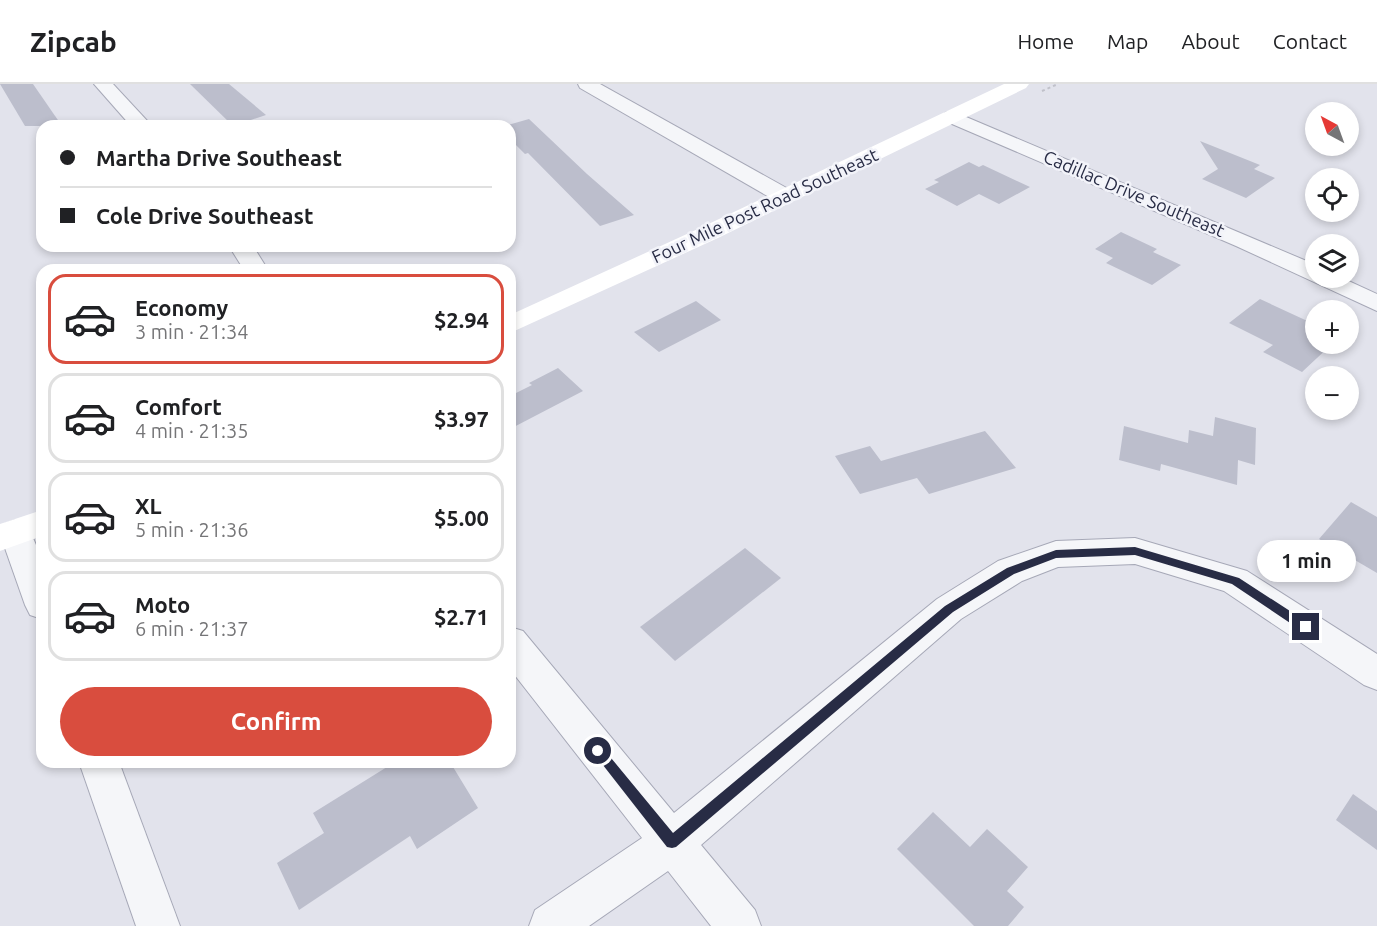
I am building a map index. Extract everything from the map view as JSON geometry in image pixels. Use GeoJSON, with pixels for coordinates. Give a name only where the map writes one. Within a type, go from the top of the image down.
{"type":"FeatureCollection","features":[{"type":"Feature","properties":{"kind":"main road","name":"Four Mile Post Road Southeast"},"geometry":{"type":"LineString","coordinates":[[516,322],[1019,84]]}},
{"type":"Feature","properties":{"kind":"street"},"geometry":{"type":"LineString","coordinates":[[103,84],[136,120]]}},
{"type":"Feature","properties":{"kind":"street"},"geometry":{"type":"LineString","coordinates":[[587,84],[784,196]]}},
{"type":"Feature","properties":{"kind":"street","name":"Cadillac Drive Southeast"},"geometry":{"type":"LineString","coordinates":[[952,117],[1305,269]]}},
{"type":"Feature","properties":{"kind":"street"},"geometry":{"type":"LineString","coordinates":[[1345,288],[1377,303]]}},
{"type":"Feature","properties":{"kind":"street"},"geometry":{"type":"LineString","coordinates":[[19,531],[36,586]]}},
{"type":"Feature","properties":{"kind":"street"},"geometry":{"type":"LineString","coordinates":[[550,926],[672,842],[949,609],[1010,571],[1056,554],[1135,551],[1235,581],[1377,674]]}},
{"type":"Feature","properties":{"kind":"street"},"geometry":{"type":"LineString","coordinates":[[516,649],[739,926]]}},
{"type":"Feature","properties":{"kind":"street"},"geometry":{"type":"LineString","coordinates":[[101,768],[158,926]]}},
{"type":"Feature","properties":{"kind":"building"},"geometry":{"type":"Polygon","coordinates":[[[0,84],[33,84],[58,120],[36,120],[36,126],[25,126],[0,84]]]}},
{"type":"Feature","properties":{"kind":"building"},"geometry":{"type":"Polygon","coordinates":[[[190,84],[229,84],[266,115],[251,120],[227,120],[190,84]]]}},
{"type":"Feature","properties":{"kind":"building"},"geometry":{"type":"Polygon","coordinates":[[[529,119],[634,215],[600,226],[528,153],[525,154],[516,145],[516,123],[529,119]]]}},
{"type":"Feature","properties":{"kind":"building"},"geometry":{"type":"Polygon","coordinates":[[[1200,141],[1260,165],[1254,169],[1275,178],[1246,198],[1202,179],[1218,169],[1200,141]]]}},
{"type":"Feature","properties":{"kind":"building"},"geometry":{"type":"Polygon","coordinates":[[[969,162],[979,167],[983,165],[1030,187],[999,204],[979,194],[957,206],[925,189],[939,182],[934,180],[969,162]]]}},
{"type":"Feature","properties":{"kind":"building"},"geometry":{"type":"Polygon","coordinates":[[[1121,232],[1157,249],[1153,252],[1181,265],[1152,285],[1106,263],[1113,258],[1095,249],[1121,232]]]}},
{"type":"Feature","properties":{"kind":"building"},"geometry":{"type":"Polygon","coordinates":[[[1260,299],[1305,320],[1305,354],[1321,354],[1308,366],[1305,366],[1302,372],[1263,352],[1273,345],[1229,323],[1260,299]]]}},
{"type":"Feature","properties":{"kind":"building"},"geometry":{"type":"Polygon","coordinates":[[[696,301],[721,320],[659,352],[634,332],[696,301]]]}},
{"type":"Feature","properties":{"kind":"building"},"geometry":{"type":"Polygon","coordinates":[[[558,368],[583,391],[516,426],[516,393],[532,385],[529,383],[558,368]]]}},
{"type":"Feature","properties":{"kind":"building"},"geometry":{"type":"Polygon","coordinates":[[[1215,417],[1256,428],[1255,465],[1238,460],[1237,485],[1161,464],[1160,471],[1119,460],[1124,426],[1188,443],[1189,430],[1213,436],[1215,417]]]}},
{"type":"Feature","properties":{"kind":"building"},"geometry":{"type":"Polygon","coordinates":[[[985,431],[1016,468],[929,494],[917,478],[860,494],[835,456],[870,446],[881,461],[985,431]]]}},
{"type":"Feature","properties":{"kind":"building"},"geometry":{"type":"Polygon","coordinates":[[[1351,502],[1377,517],[1377,573],[1319,539],[1351,502]]]}},
{"type":"Feature","properties":{"kind":"building"},"geometry":{"type":"Polygon","coordinates":[[[745,548],[781,578],[675,661],[640,627],[745,548]]]}},
{"type":"Feature","properties":{"kind":"building"},"geometry":{"type":"Polygon","coordinates":[[[385,768],[454,768],[478,808],[417,849],[410,836],[299,910],[277,863],[324,833],[313,813],[385,768]]]}},
{"type":"Feature","properties":{"kind":"building"},"geometry":{"type":"Polygon","coordinates":[[[1353,794],[1377,811],[1377,850],[1336,820],[1353,794]]]}},
{"type":"Feature","properties":{"kind":"building"},"geometry":{"type":"Polygon","coordinates":[[[933,812],[970,847],[987,829],[1028,867],[1007,891],[1024,907],[1008,926],[974,926],[897,849],[933,812]]]}},
{"type":"Feature","properties":{"kind":"route"},"geometry":{"type":"LineString","coordinates":[[598,751],[672,842],[949,609],[1010,571],[1056,554],[1135,551],[1235,581],[1306,627]]}}]}
